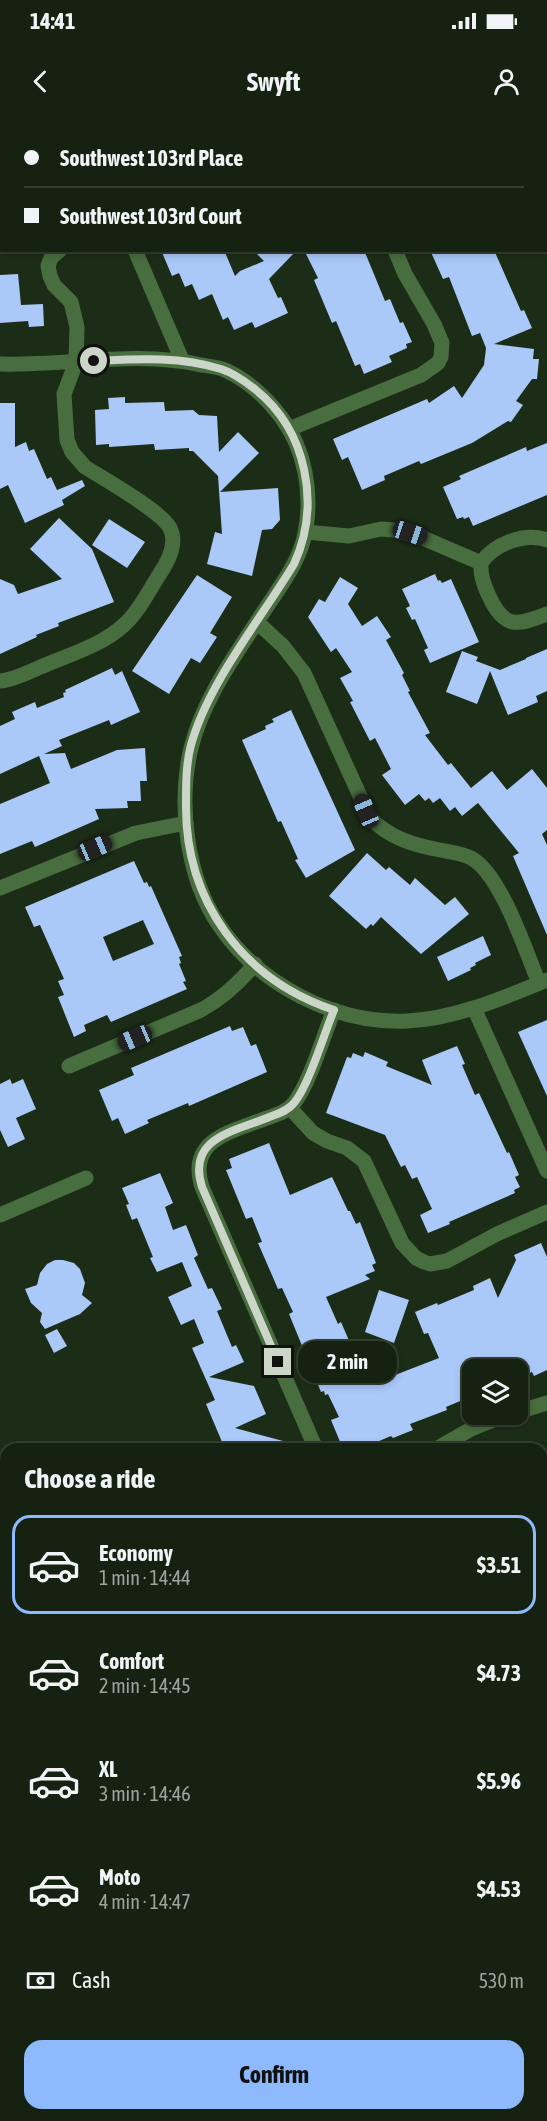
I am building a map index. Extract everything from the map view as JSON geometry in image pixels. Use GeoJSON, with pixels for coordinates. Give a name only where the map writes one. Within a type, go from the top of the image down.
{"type":"FeatureCollection","features":[{"type":"Feature","properties":{"kind":"street"},"geometry":{"type":"LineString","coordinates":[[0,681],[19,676],[88,647],[123,626],[138,608],[166,565],[174,543],[171,530],[159,515],[85,467],[72,453],[67,440],[64,394],[76,362],[77,327],[74,309],[65,294],[54,285],[48,266],[51,258],[58,252]]}},
{"type":"Feature","properties":{"kind":"street"},"geometry":{"type":"LineString","coordinates":[[136,252],[182,360]]}},
{"type":"Feature","properties":{"kind":"street"},"geometry":{"type":"LineString","coordinates":[[289,429],[421,375],[438,363],[442,350],[439,333],[405,274],[396,252]]}},
{"type":"Feature","properties":{"kind":"street"},"geometry":{"type":"LineString","coordinates":[[0,364],[146,358],[182,360],[223,369],[245,381],[264,396],[289,429],[299,451],[308,500],[303,544],[294,564],[256,622],[220,680],[198,726],[188,765],[186,823],[188,845],[207,904],[219,926],[230,939],[255,964],[288,990],[334,1010],[369,1018],[404,1021],[433,1018],[474,1008],[543,981],[507,907],[491,878],[479,864],[463,855],[430,849],[398,839],[379,827],[370,818],[304,673],[288,651],[256,622]]}},
{"type":"Feature","properties":{"kind":"street"},"geometry":{"type":"LineString","coordinates":[[306,532],[349,536],[394,530],[423,538],[480,563]]}},
{"type":"Feature","properties":{"kind":"street"},"geometry":{"type":"LineString","coordinates":[[547,540],[526,537],[494,549],[480,563],[485,586],[499,615],[512,622],[522,622],[547,614]]}},
{"type":"Feature","properties":{"kind":"street"},"geometry":{"type":"LineString","coordinates":[[0,888],[136,833],[186,823]]}},
{"type":"Feature","properties":{"kind":"street"},"geometry":{"type":"LineString","coordinates":[[69,1066],[217,1002],[255,964]]}},
{"type":"Feature","properties":{"kind":"street"},"geometry":{"type":"LineString","coordinates":[[474,1008],[547,1171]]}},
{"type":"Feature","properties":{"kind":"street"},"geometry":{"type":"LineString","coordinates":[[313,1443],[202,1187],[198,1170],[201,1154],[218,1138],[290,1108],[295,1103],[304,1088],[334,1010]]}},
{"type":"Feature","properties":{"kind":"street"},"geometry":{"type":"LineString","coordinates":[[290,1108],[313,1133],[347,1148],[364,1161],[402,1243],[416,1258],[424,1262],[430,1264],[447,1261],[497,1234],[547,1212]]}},
{"type":"Feature","properties":{"kind":"street"},"geometry":{"type":"LineString","coordinates":[[0,1215],[86,1178]]}},
{"type":"Feature","properties":{"kind":"street"},"geometry":{"type":"LineString","coordinates":[[528,1409],[547,1403]]}},
{"type":"Feature","properties":{"kind":"street"},"geometry":{"type":"LineString","coordinates":[[446,1443],[481,1425]]}},
{"type":"Feature","properties":{"kind":"building"},"geometry":{"type":"Polygon","coordinates":[[[162,252],[225,252],[235,276],[240,271],[264,261],[255,252],[295,252],[269,279],[288,313],[255,328],[252,322],[234,330],[228,317],[223,320],[212,294],[199,300],[192,284],[185,287],[179,273],[172,276],[162,252]]]}},
{"type":"Feature","properties":{"kind":"building"},"geometry":{"type":"Polygon","coordinates":[[[310,252],[365,252],[385,301],[390,299],[400,323],[403,322],[412,342],[406,344],[407,348],[389,356],[392,362],[364,374],[360,364],[355,366],[336,321],[332,323],[314,280],[318,278],[306,254],[310,252]]]}},
{"type":"Feature","properties":{"kind":"building"},"geometry":{"type":"Polygon","coordinates":[[[431,252],[495,252],[521,311],[524,310],[532,328],[494,344],[534,349],[533,359],[539,359],[537,379],[532,379],[516,401],[523,405],[511,422],[508,421],[472,443],[384,476],[385,480],[362,490],[348,457],[342,460],[333,439],[427,399],[429,403],[454,386],[462,398],[484,365],[486,348],[480,333],[472,336],[449,277],[443,279],[431,252]]]}},
{"type":"Feature","properties":{"kind":"building"},"geometry":{"type":"Polygon","coordinates":[[[18,274],[21,305],[43,304],[44,326],[29,327],[28,321],[0,323],[0,275],[18,274]]]}},
{"type":"Feature","properties":{"kind":"building"},"geometry":{"type":"Polygon","coordinates":[[[125,397],[125,403],[164,402],[165,411],[193,410],[199,415],[217,416],[219,452],[238,432],[259,453],[220,492],[278,488],[280,520],[272,529],[262,530],[252,576],[207,564],[215,532],[222,534],[218,476],[193,451],[189,451],[189,448],[155,450],[154,444],[109,447],[109,444],[96,445],[95,410],[109,409],[108,398],[125,397]]]}},
{"type":"Feature","properties":{"kind":"building"},"geometry":{"type":"Polygon","coordinates":[[[0,403],[15,403],[15,447],[26,442],[29,451],[34,449],[47,479],[51,477],[57,490],[82,480],[85,486],[62,500],[64,505],[25,523],[8,485],[0,489],[0,403]]]}},
{"type":"Feature","properties":{"kind":"building"},"geometry":{"type":"Polygon","coordinates":[[[547,443],[547,495],[473,526],[469,517],[457,519],[443,487],[461,479],[459,476],[526,447],[527,451],[547,443]]]}},
{"type":"Feature","properties":{"kind":"building"},"geometry":{"type":"Polygon","coordinates":[[[59,518],[92,549],[114,602],[58,623],[59,626],[0,654],[0,579],[14,585],[18,594],[62,579],[30,549],[59,518]]]}},
{"type":"Feature","properties":{"kind":"building"},"geometry":{"type":"Polygon","coordinates":[[[109,519],[145,542],[127,568],[92,545],[109,519]]]}},
{"type":"Feature","properties":{"kind":"building"},"geometry":{"type":"Polygon","coordinates":[[[435,574],[438,581],[442,583],[451,579],[479,642],[430,663],[424,650],[428,648],[415,619],[412,620],[406,608],[410,606],[402,589],[435,574]]]}},
{"type":"Feature","properties":{"kind":"building"},"geometry":{"type":"Polygon","coordinates":[[[197,575],[232,597],[210,633],[217,637],[200,663],[191,658],[169,694],[132,671],[197,575]]]}},
{"type":"Feature","properties":{"kind":"building"},"geometry":{"type":"Polygon","coordinates":[[[340,577],[358,588],[348,604],[362,626],[377,616],[391,637],[386,640],[404,673],[402,675],[410,691],[408,692],[430,733],[425,735],[448,765],[451,763],[471,788],[492,771],[507,790],[532,769],[547,788],[547,830],[542,834],[547,845],[547,935],[513,856],[519,853],[478,803],[462,816],[455,807],[450,811],[440,798],[433,803],[429,798],[425,801],[419,794],[405,805],[382,775],[391,769],[375,738],[370,741],[350,702],[353,701],[340,678],[352,672],[336,648],[331,652],[308,617],[319,599],[325,602],[340,577]]]}},
{"type":"Feature","properties":{"kind":"building"},"geometry":{"type":"Polygon","coordinates":[[[547,649],[547,691],[536,696],[538,702],[508,715],[490,671],[477,704],[446,692],[462,651],[478,657],[476,661],[500,670],[547,649]]]}},
{"type":"Feature","properties":{"kind":"building"},"geometry":{"type":"Polygon","coordinates":[[[112,668],[115,675],[122,671],[140,712],[111,725],[109,720],[59,740],[62,746],[44,754],[65,753],[71,769],[117,750],[145,748],[147,781],[140,781],[141,801],[127,801],[128,808],[95,809],[99,819],[35,847],[32,841],[0,854],[0,804],[50,783],[39,756],[0,774],[0,726],[15,719],[12,712],[35,702],[37,708],[64,697],[65,690],[112,668]]]}},
{"type":"Feature","properties":{"kind":"building"},"geometry":{"type":"Polygon","coordinates":[[[291,710],[355,850],[306,878],[295,860],[298,859],[281,821],[278,822],[242,740],[266,729],[265,726],[274,722],[272,719],[291,710]]]}},
{"type":"Feature","properties":{"kind":"building"},"geometry":{"type":"Polygon","coordinates":[[[367,853],[386,870],[389,867],[410,885],[415,878],[445,905],[455,897],[469,914],[421,954],[381,917],[373,926],[371,924],[366,929],[329,896],[367,853]]]}},
{"type":"Feature","properties":{"kind":"building"},"geometry":{"type":"Polygon","coordinates":[[[134,861],[144,883],[147,882],[149,887],[151,886],[182,956],[179,957],[181,963],[179,964],[187,989],[111,1022],[107,1015],[84,1025],[86,1031],[74,1037],[58,997],[64,995],[58,981],[64,979],[40,925],[34,927],[25,907],[134,861]],[[143,920],[103,937],[113,961],[154,944],[143,920]]]}},
{"type":"Feature","properties":{"kind":"building"},"geometry":{"type":"Polygon","coordinates":[[[483,936],[491,955],[475,963],[476,965],[470,968],[471,970],[448,981],[437,957],[483,936]]]}},
{"type":"Feature","properties":{"kind":"building"},"geometry":{"type":"Polygon","coordinates":[[[547,1020],[547,1096],[518,1032],[547,1020]]]}},
{"type":"Feature","properties":{"kind":"building"},"geometry":{"type":"Polygon","coordinates":[[[230,1026],[232,1031],[243,1027],[251,1046],[256,1044],[267,1072],[189,1106],[188,1103],[147,1120],[149,1123],[125,1134],[118,1118],[112,1121],[99,1090],[134,1075],[131,1068],[230,1026]]]}},
{"type":"Feature","properties":{"kind":"building"},"geometry":{"type":"Polygon","coordinates":[[[457,1046],[465,1064],[462,1065],[475,1095],[479,1093],[507,1153],[509,1152],[519,1175],[515,1177],[520,1187],[514,1190],[515,1193],[428,1233],[420,1215],[432,1209],[417,1177],[412,1179],[405,1165],[401,1167],[385,1135],[326,1113],[347,1057],[351,1058],[353,1053],[363,1057],[365,1052],[388,1062],[386,1066],[432,1085],[422,1060],[457,1046]]]}},
{"type":"Feature","properties":{"kind":"building"},"geometry":{"type":"Polygon","coordinates":[[[10,1079],[12,1084],[23,1079],[36,1109],[16,1118],[25,1139],[8,1147],[0,1130],[0,1084],[10,1079]]]}},
{"type":"Feature","properties":{"kind":"building"},"geometry":{"type":"Polygon","coordinates":[[[269,1143],[290,1195],[332,1177],[356,1224],[360,1222],[376,1263],[372,1265],[375,1271],[365,1275],[370,1279],[326,1297],[338,1324],[341,1322],[360,1366],[369,1363],[377,1382],[439,1358],[428,1333],[424,1334],[415,1312],[474,1290],[473,1286],[490,1278],[498,1298],[516,1260],[514,1255],[541,1243],[547,1257],[547,1370],[534,1376],[532,1372],[528,1374],[528,1359],[462,1359],[462,1400],[446,1407],[447,1410],[410,1424],[413,1430],[393,1438],[391,1436],[374,1443],[341,1443],[331,1420],[339,1417],[328,1394],[321,1392],[289,1314],[293,1312],[282,1288],[278,1289],[258,1243],[262,1242],[252,1217],[246,1219],[226,1170],[232,1168],[229,1159],[269,1143]]]}},
{"type":"Feature","properties":{"kind":"building"},"geometry":{"type":"Polygon","coordinates":[[[160,1173],[173,1203],[165,1207],[173,1230],[186,1225],[198,1255],[194,1258],[208,1289],[212,1288],[222,1309],[217,1311],[232,1347],[236,1345],[244,1362],[209,1377],[254,1386],[266,1414],[235,1428],[291,1443],[222,1443],[206,1404],[215,1400],[192,1348],[204,1343],[194,1319],[181,1325],[168,1297],[192,1286],[182,1262],[157,1272],[137,1218],[132,1220],[126,1205],[129,1204],[122,1188],[160,1173]]]}},
{"type":"Feature","properties":{"kind":"building"},"geometry":{"type":"Polygon","coordinates":[[[55,1260],[74,1263],[80,1269],[85,1283],[82,1295],[92,1303],[80,1314],[45,1329],[40,1322],[42,1313],[31,1303],[25,1289],[37,1285],[40,1273],[47,1264],[55,1260]]]}},
{"type":"Feature","properties":{"kind":"building"},"geometry":{"type":"Polygon","coordinates":[[[379,1290],[409,1300],[394,1343],[365,1332],[379,1290]]]}},
{"type":"Feature","properties":{"kind":"building"},"geometry":{"type":"Polygon","coordinates":[[[57,1329],[67,1346],[54,1353],[45,1335],[57,1329]]]}},
{"type":"Feature","properties":{"kind":"route"},"geometry":{"type":"LineString","coordinates":[[94,361],[146,358],[182,360],[223,369],[245,381],[264,396],[280,416],[299,451],[305,474],[308,500],[303,544],[294,564],[220,680],[208,703],[191,745],[186,783],[188,845],[203,894],[219,926],[241,951],[270,977],[288,990],[334,1010],[304,1088],[295,1103],[281,1113],[218,1138],[208,1145],[198,1161],[202,1187],[278,1362]]}}]}
